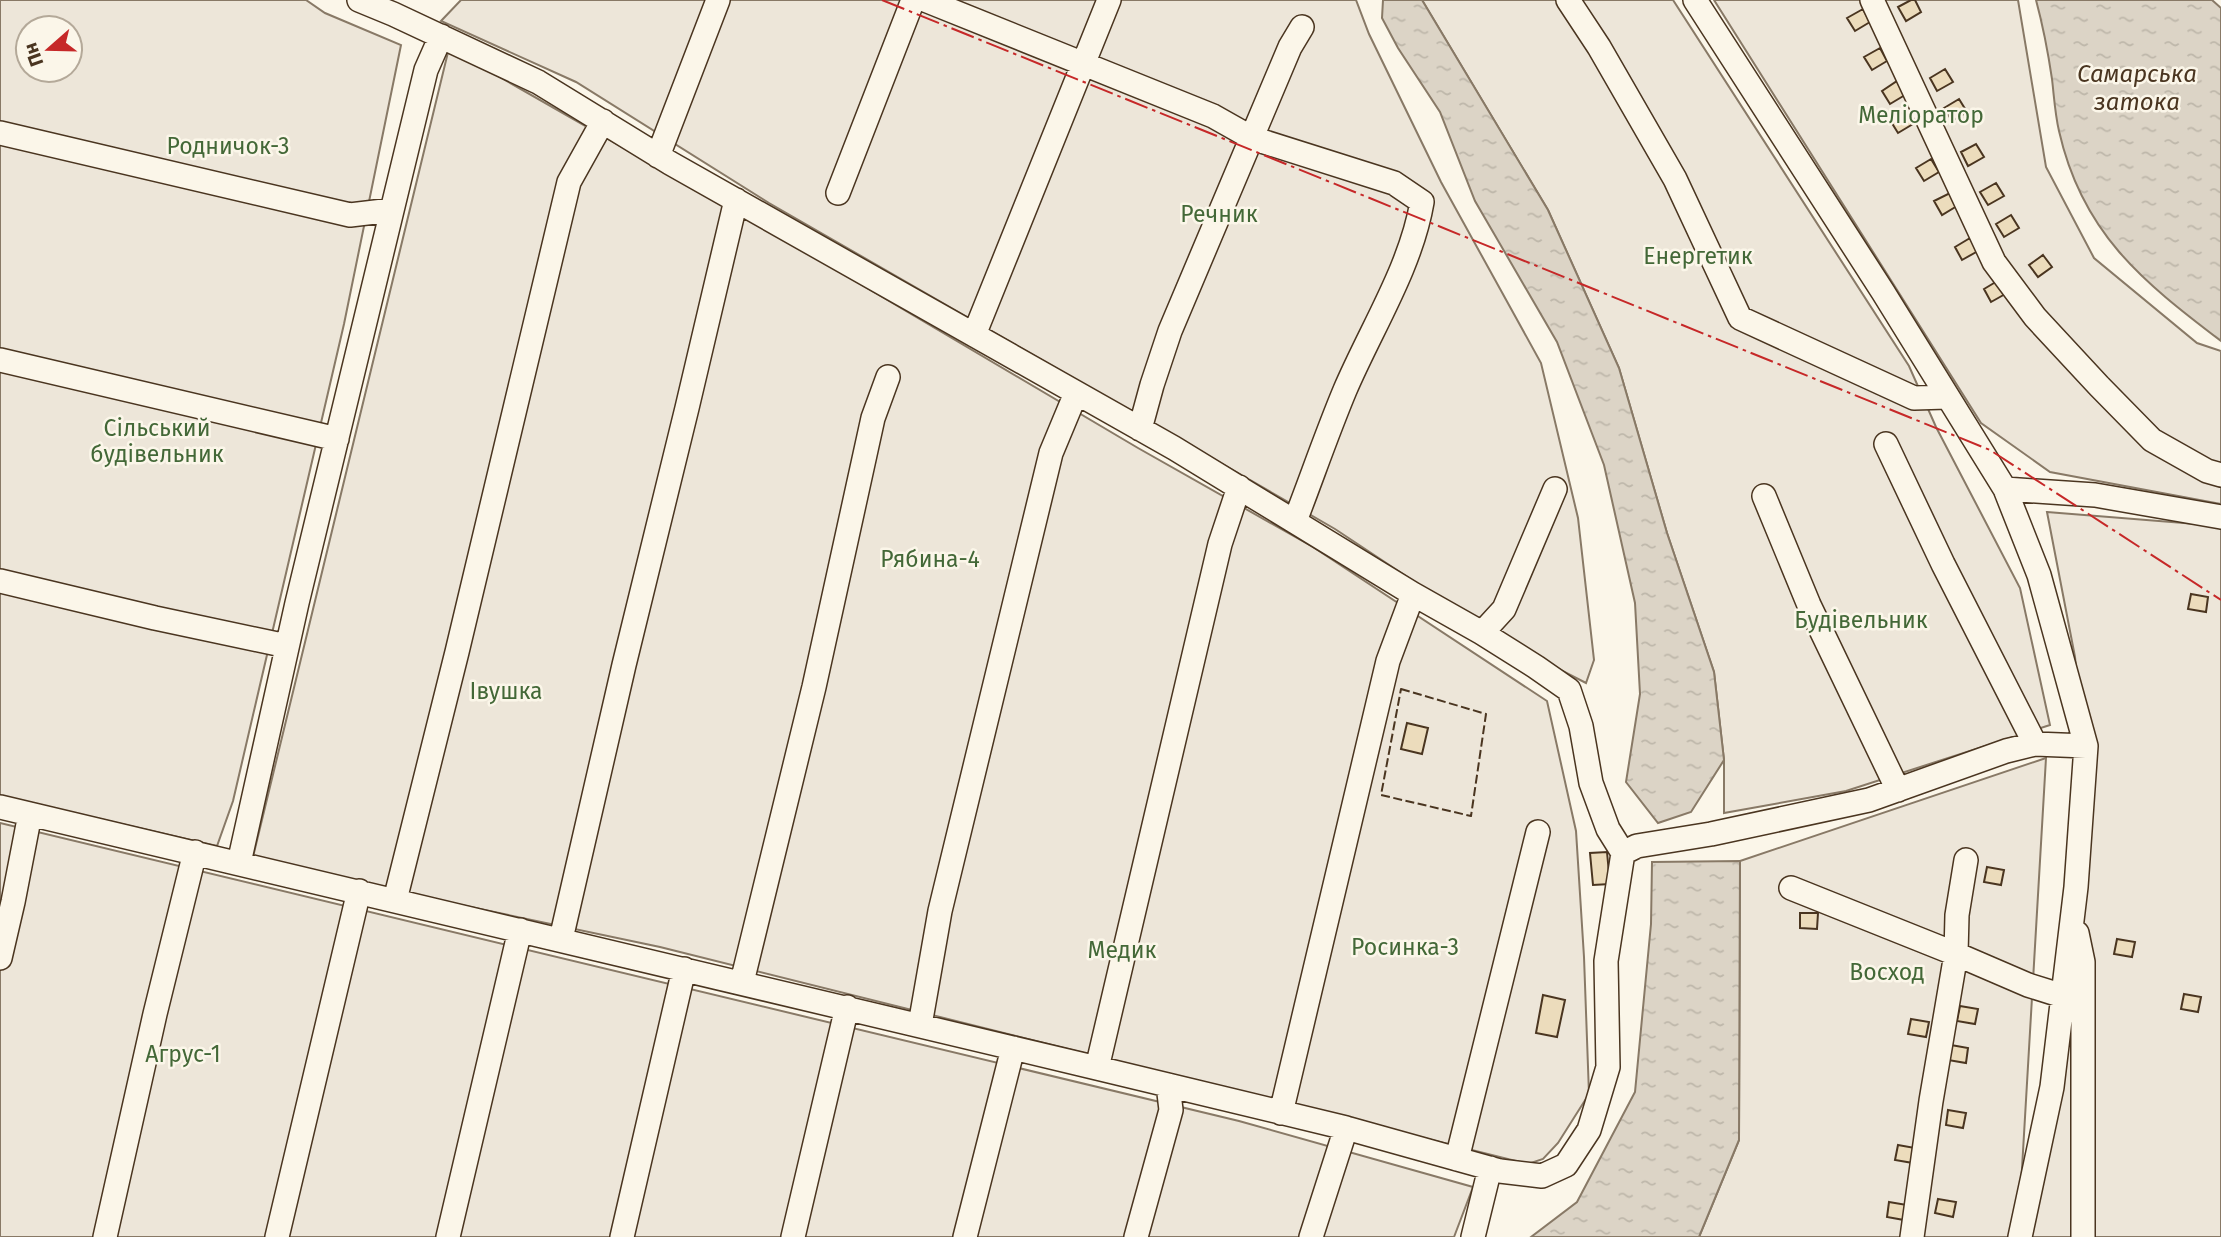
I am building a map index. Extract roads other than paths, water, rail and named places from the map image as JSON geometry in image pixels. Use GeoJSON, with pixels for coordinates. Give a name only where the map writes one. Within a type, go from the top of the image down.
{"type":"FeatureCollection","features":[{"type":"Feature","properties":{"kind":"street"},"geometry":{"type":"LineString","coordinates":[[0,807],[847,1007],[1346,1128],[1490,1168],[1542,1176],[1566,1165],[1589,1130],[1608,1067],[1606,961],[1623,853],[1608,829],[1591,783],[1581,726],[1569,690],[1482,633],[1413,594],[1240,487],[658,156],[538,82],[359,0]]}},
{"type":"Feature","properties":{"kind":"street"},"geometry":{"type":"LineString","coordinates":[[658,156],[718,0]]}},
{"type":"Feature","properties":{"kind":"street"},"geometry":{"type":"LineString","coordinates":[[838,193],[913,0]]}},
{"type":"Feature","properties":{"kind":"street"},"geometry":{"type":"LineString","coordinates":[[925,0],[1213,116],[1252,138],[1394,183],[1422,202],[1418,225],[1345,391],[1295,521]]}},
{"type":"Feature","properties":{"kind":"street"},"geometry":{"type":"LineString","coordinates":[[974,335],[1109,0]]}},
{"type":"Feature","properties":{"kind":"street"},"geometry":{"type":"LineString","coordinates":[[1568,0],[1675,179],[1740,317],[1914,398],[1947,397]]}},
{"type":"Feature","properties":{"kind":"street"},"geometry":{"type":"LineString","coordinates":[[1695,0],[1883,292],[2005,489],[2039,575],[2086,746],[2075,923],[2083,962],[2082,1237]]}},
{"type":"Feature","properties":{"kind":"street"},"geometry":{"type":"LineString","coordinates":[[1872,0],[1994,262],[2035,317],[2152,440],[2207,471],[2221,475]]}},
{"type":"Feature","properties":{"kind":"street"},"geometry":{"type":"LineString","coordinates":[[1140,429],[1170,331],[1290,47],[1302,27]]}},
{"type":"Feature","properties":{"kind":"street"},"geometry":{"type":"LineString","coordinates":[[239,863],[287,646],[426,69],[442,36]]}},
{"type":"Feature","properties":{"kind":"street"},"geometry":{"type":"LineString","coordinates":[[395,900],[569,182],[603,121]]}},
{"type":"Feature","properties":{"kind":"street"},"geometry":{"type":"LineString","coordinates":[[0,133],[350,215],[392,210]]}},
{"type":"Feature","properties":{"kind":"street"},"geometry":{"type":"LineString","coordinates":[[561,939],[736,200]]}},
{"type":"Feature","properties":{"kind":"street"},"geometry":{"type":"LineString","coordinates":[[0,360],[337,439]]}},
{"type":"Feature","properties":{"kind":"street"},"geometry":{"type":"LineString","coordinates":[[742,982],[814,687],[873,418],[888,377]]}},
{"type":"Feature","properties":{"kind":"street"},"geometry":{"type":"LineString","coordinates":[[920,1025],[940,911],[1051,453],[1076,393]]}},
{"type":"Feature","properties":{"kind":"street"},"geometry":{"type":"LineString","coordinates":[[1886,444],[1943,564],[2035,744]]}},
{"type":"Feature","properties":{"kind":"street"},"geometry":{"type":"LineString","coordinates":[[1097,1068],[1220,544],[1240,487]]}},
{"type":"Feature","properties":{"kind":"street"},"geometry":{"type":"LineString","coordinates":[[1482,633],[1504,609],[1555,489]]}},
{"type":"Feature","properties":{"kind":"street"},"geometry":{"type":"LineString","coordinates":[[2005,489],[2095,495],[2221,517]]}},
{"type":"Feature","properties":{"kind":"street"},"geometry":{"type":"LineString","coordinates":[[1764,496],[1809,605],[1898,790]]}},
{"type":"Feature","properties":{"kind":"street"},"geometry":{"type":"LineString","coordinates":[[0,581],[287,646]]}},
{"type":"Feature","properties":{"kind":"street"},"geometry":{"type":"LineString","coordinates":[[1281,1113],[1388,661],[1413,594]]}},
{"type":"Feature","properties":{"kind":"street"},"geometry":{"type":"LineString","coordinates":[[1623,853],[1637,846],[1711,834],[1869,800],[2006,751],[2035,744],[2086,746]]}},
{"type":"Feature","properties":{"kind":"street"},"geometry":{"type":"LineString","coordinates":[[0,958],[30,814]]}},
{"type":"Feature","properties":{"kind":"street"},"geometry":{"type":"LineString","coordinates":[[1457,1159],[1538,832]]}},
{"type":"Feature","properties":{"kind":"street"},"geometry":{"type":"LineString","coordinates":[[105,1237],[195,852]]}},
{"type":"Feature","properties":{"kind":"street"},"geometry":{"type":"LineString","coordinates":[[1912,1237],[1931,1101],[1956,954],[1957,915],[1966,860]]}},
{"type":"Feature","properties":{"kind":"street"},"geometry":{"type":"LineString","coordinates":[[2020,1237],[2052,1087],[2076,887]]}},
{"type":"Feature","properties":{"kind":"street"},"geometry":{"type":"LineString","coordinates":[[1791,888],[2028,985],[2063,996]]}},
{"type":"Feature","properties":{"kind":"street"},"geometry":{"type":"LineString","coordinates":[[277,1237],[359,891]]}},
{"type":"Feature","properties":{"kind":"street"},"geometry":{"type":"LineString","coordinates":[[448,1237],[520,930]]}},
{"type":"Feature","properties":{"kind":"street"},"geometry":{"type":"LineString","coordinates":[[622,1237],[684,969]]}},
{"type":"Feature","properties":{"kind":"street"},"geometry":{"type":"LineString","coordinates":[[793,1237],[847,1007]]}},
{"type":"Feature","properties":{"kind":"street"},"geometry":{"type":"LineString","coordinates":[[965,1237],[1013,1048]]}},
{"type":"Feature","properties":{"kind":"street"},"geometry":{"type":"LineString","coordinates":[[1136,1237],[1171,1110],[1168,1085]]}},
{"type":"Feature","properties":{"kind":"street"},"geometry":{"type":"LineString","coordinates":[[1311,1237],[1346,1128]]}},
{"type":"Feature","properties":{"kind":"street"},"geometry":{"type":"LineString","coordinates":[[1473,1237],[1490,1168]]}},
{"type":"Feature","properties":{"kind":"water"},"geometry":{"type":"Polygon","coordinates":[[[1383,0],[1422,0],[1548,210],[1619,368],[1667,533],[1714,672],[1724,760],[1691,812],[1658,823],[1626,782],[1640,694],[1635,603],[1604,465],[1557,342],[1475,201],[1440,112],[1398,48],[1382,18],[1383,0]]]}},
{"type":"Feature","properties":{"kind":"water","name":"Самарська затока"},"geometry":{"type":"Polygon","coordinates":[[[2036,0],[2212,0],[2221,8],[2221,341],[2141,275],[2119,252],[2083,198],[2069,167],[2059,131],[2049,59],[2036,0]]]}},
{"type":"Feature","properties":{"kind":"water"},"geometry":{"type":"Polygon","coordinates":[[[1740,861],[1739,1140],[1699,1237],[1531,1237],[1577,1202],[1635,1092],[1651,924],[1652,862],[1740,861]]]}},
{"type":"Feature","properties":{"kind":"park label","name":"Меліоратор"},"geometry":{"type":"Point","coordinates":[1921,115]}},
{"type":"Feature","properties":{"kind":"park label","name":"Родничок-3"},"geometry":{"type":"Point","coordinates":[228,146]}},
{"type":"Feature","properties":{"kind":"park label","name":"Речник"},"geometry":{"type":"Point","coordinates":[1219,214]}},
{"type":"Feature","properties":{"kind":"park label","name":"Енергетик"},"geometry":{"type":"Point","coordinates":[1698,256]}},
{"type":"Feature","properties":{"kind":"park label","name":"Сільський будівельник"},"geometry":{"type":"Point","coordinates":[157,441]}},
{"type":"Feature","properties":{"kind":"park label","name":"Рябина-4"},"geometry":{"type":"Point","coordinates":[930,559]}},
{"type":"Feature","properties":{"kind":"park label","name":"Будівельник"},"geometry":{"type":"Point","coordinates":[1861,620]}},
{"type":"Feature","properties":{"kind":"park label","name":"Івушка"},"geometry":{"type":"Point","coordinates":[506,691]}},
{"type":"Feature","properties":{"kind":"park label","name":"Росинка-3"},"geometry":{"type":"Point","coordinates":[1405,947]}},
{"type":"Feature","properties":{"kind":"park label","name":"Медик"},"geometry":{"type":"Point","coordinates":[1122,950]}},
{"type":"Feature","properties":{"kind":"park label","name":"Восход"},"geometry":{"type":"Point","coordinates":[1887,972]}},
{"type":"Feature","properties":{"kind":"park label","name":"Агрус-1"},"geometry":{"type":"Point","coordinates":[183,1054]}}]}
